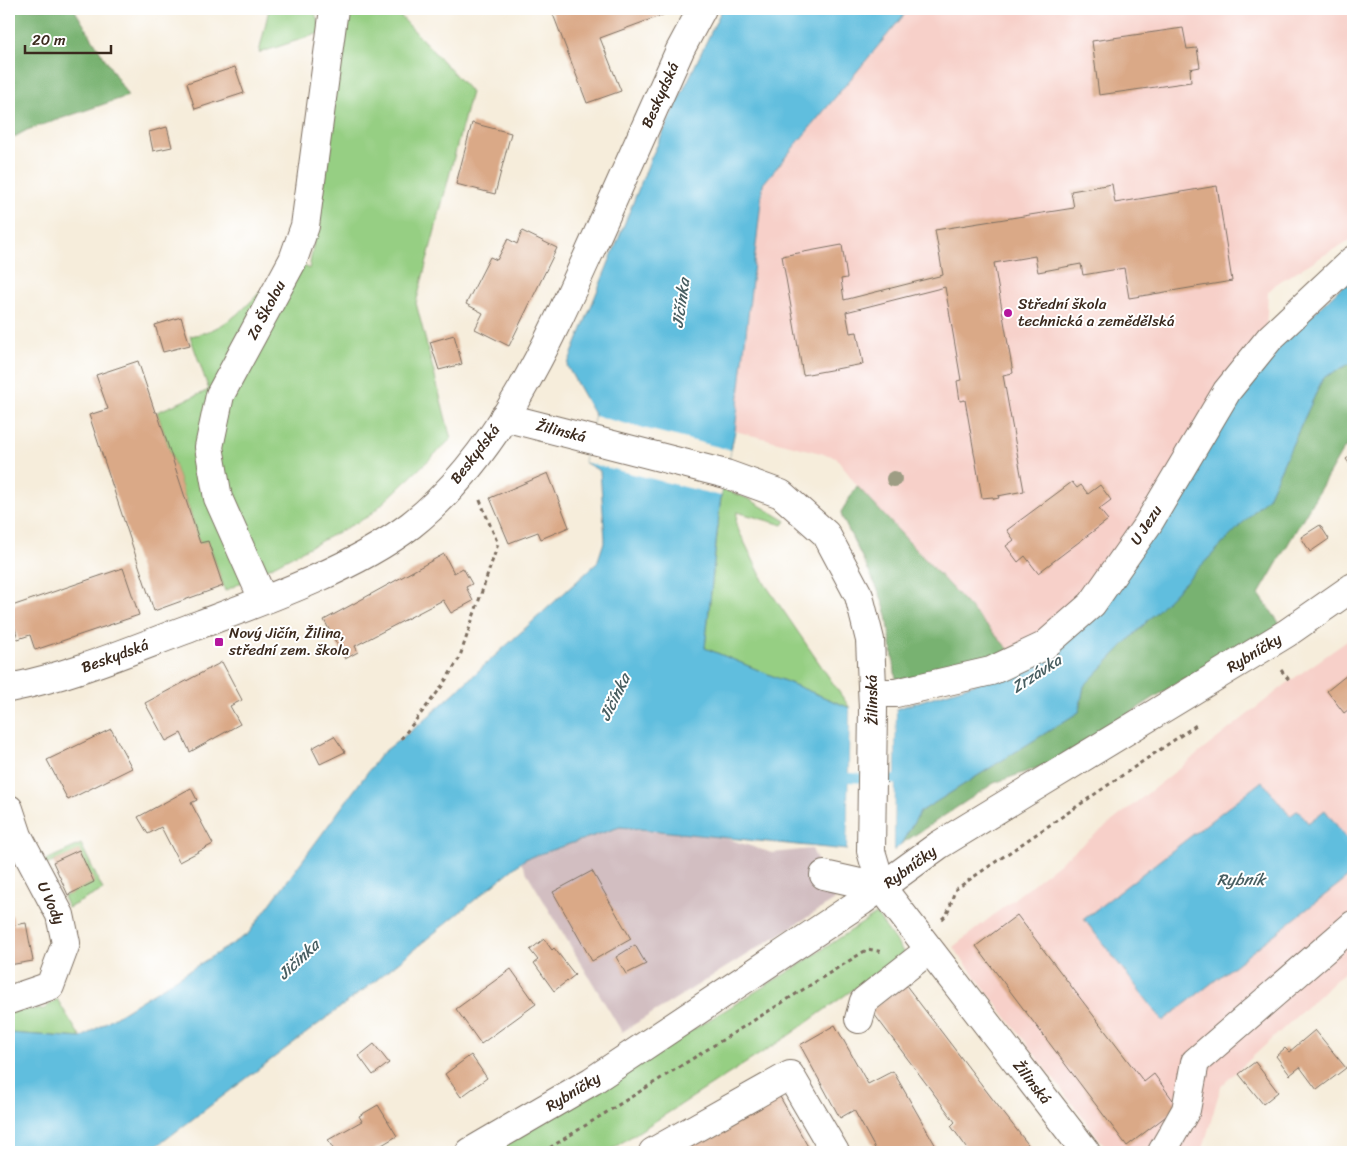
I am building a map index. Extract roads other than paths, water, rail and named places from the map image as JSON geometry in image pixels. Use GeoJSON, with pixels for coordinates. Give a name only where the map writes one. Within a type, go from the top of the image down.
{"type":"FeatureCollection","features":[{"type":"Feature","properties":{"kind":"street","name":"Za Školou"},"geometry":{"type":"LineString","coordinates":[[263,599],[218,498],[209,447],[220,395],[293,260],[305,226],[334,9]]}},
{"type":"Feature","properties":{"kind":"street","name":"Beskydská"},"geometry":{"type":"LineString","coordinates":[[9,688],[65,674],[263,599],[325,573],[369,552],[411,524],[462,476],[504,417],[558,322],[680,50],[702,9]]}},
{"type":"Feature","properties":{"kind":"street","name":"U Jezu"},"geometry":{"type":"LineString","coordinates":[[873,701],[896,693],[991,671],[1044,646],[1092,604],[1148,524],[1227,391],[1270,338],[1353,260]]}},
{"type":"Feature","properties":{"kind":"street","name":"Žilinská"},"geometry":{"type":"LineString","coordinates":[[504,417],[726,474],[781,494],[826,534],[859,596],[870,640],[873,701],[871,851],[882,888],[1086,1152]]}},
{"type":"Feature","properties":{"kind":"street","name":"Rybníčky"},"geometry":{"type":"LineString","coordinates":[[470,1152],[592,1081],[882,888],[939,846],[1279,638],[1353,587]]}},
{"type":"Feature","properties":{"kind":"street","name":"U Vody"},"geometry":{"type":"LineString","coordinates":[[9,809],[18,836],[60,915],[66,943],[50,986],[9,1000]]}},
{"type":"Feature","properties":{"kind":"street"},"geometry":{"type":"LineString","coordinates":[[824,875],[882,888]]}},
{"type":"Feature","properties":{"kind":"street"},"geometry":{"type":"LineString","coordinates":[[1162,1152],[1186,1110],[1195,1062],[1353,925]]}},
{"type":"Feature","properties":{"kind":"street"},"geometry":{"type":"LineString","coordinates":[[859,1019],[864,1001],[924,943]]}},
{"type":"Feature","properties":{"kind":"street"},"geometry":{"type":"LineString","coordinates":[[653,1152],[790,1075],[835,1152]]}},
{"type":"Feature","properties":{"kind":"water","name":"Jičínka"},"geometry":{"type":"Polygon","coordinates":[[[722,9],[909,9],[763,184],[735,431],[721,496],[705,648],[850,708],[847,850],[620,827],[525,859],[374,982],[149,1152],[9,1152],[9,1033],[81,1038],[248,934],[381,754],[420,724],[597,563],[605,539],[600,471],[584,462],[595,416],[567,366],[651,158],[722,9]]]}},
{"type":"Feature","properties":{"kind":"water"},"geometry":{"type":"Polygon","coordinates":[[[1353,276],[1353,362],[1323,378],[1268,497],[1084,686],[1079,712],[920,812],[901,844],[894,851],[896,709],[1002,675],[1037,658],[1240,383],[1353,276]]]}},
{"type":"Feature","properties":{"kind":"water","name":"Rybník"},"geometry":{"type":"Polygon","coordinates":[[[1262,781],[1290,816],[1298,810],[1308,823],[1325,810],[1353,847],[1352,874],[1163,1021],[1084,919],[1262,781]]]}},
{"type":"Feature","properties":{"kind":"waterway","name":"Zrzávka"},"geometry":{"type":"LineString","coordinates":[[838,777],[895,780],[904,775]]}},
{"type":"Feature","properties":{"kind":"place","name":"Střední škola technická a zemědělská"},"geometry":{"type":"Point","coordinates":[1008,313]}},
{"type":"Feature","properties":{"kind":"place","name":"Nový Jičín, Žilina, střední zem. škola"},"geometry":{"type":"Point","coordinates":[219,642]}}]}
